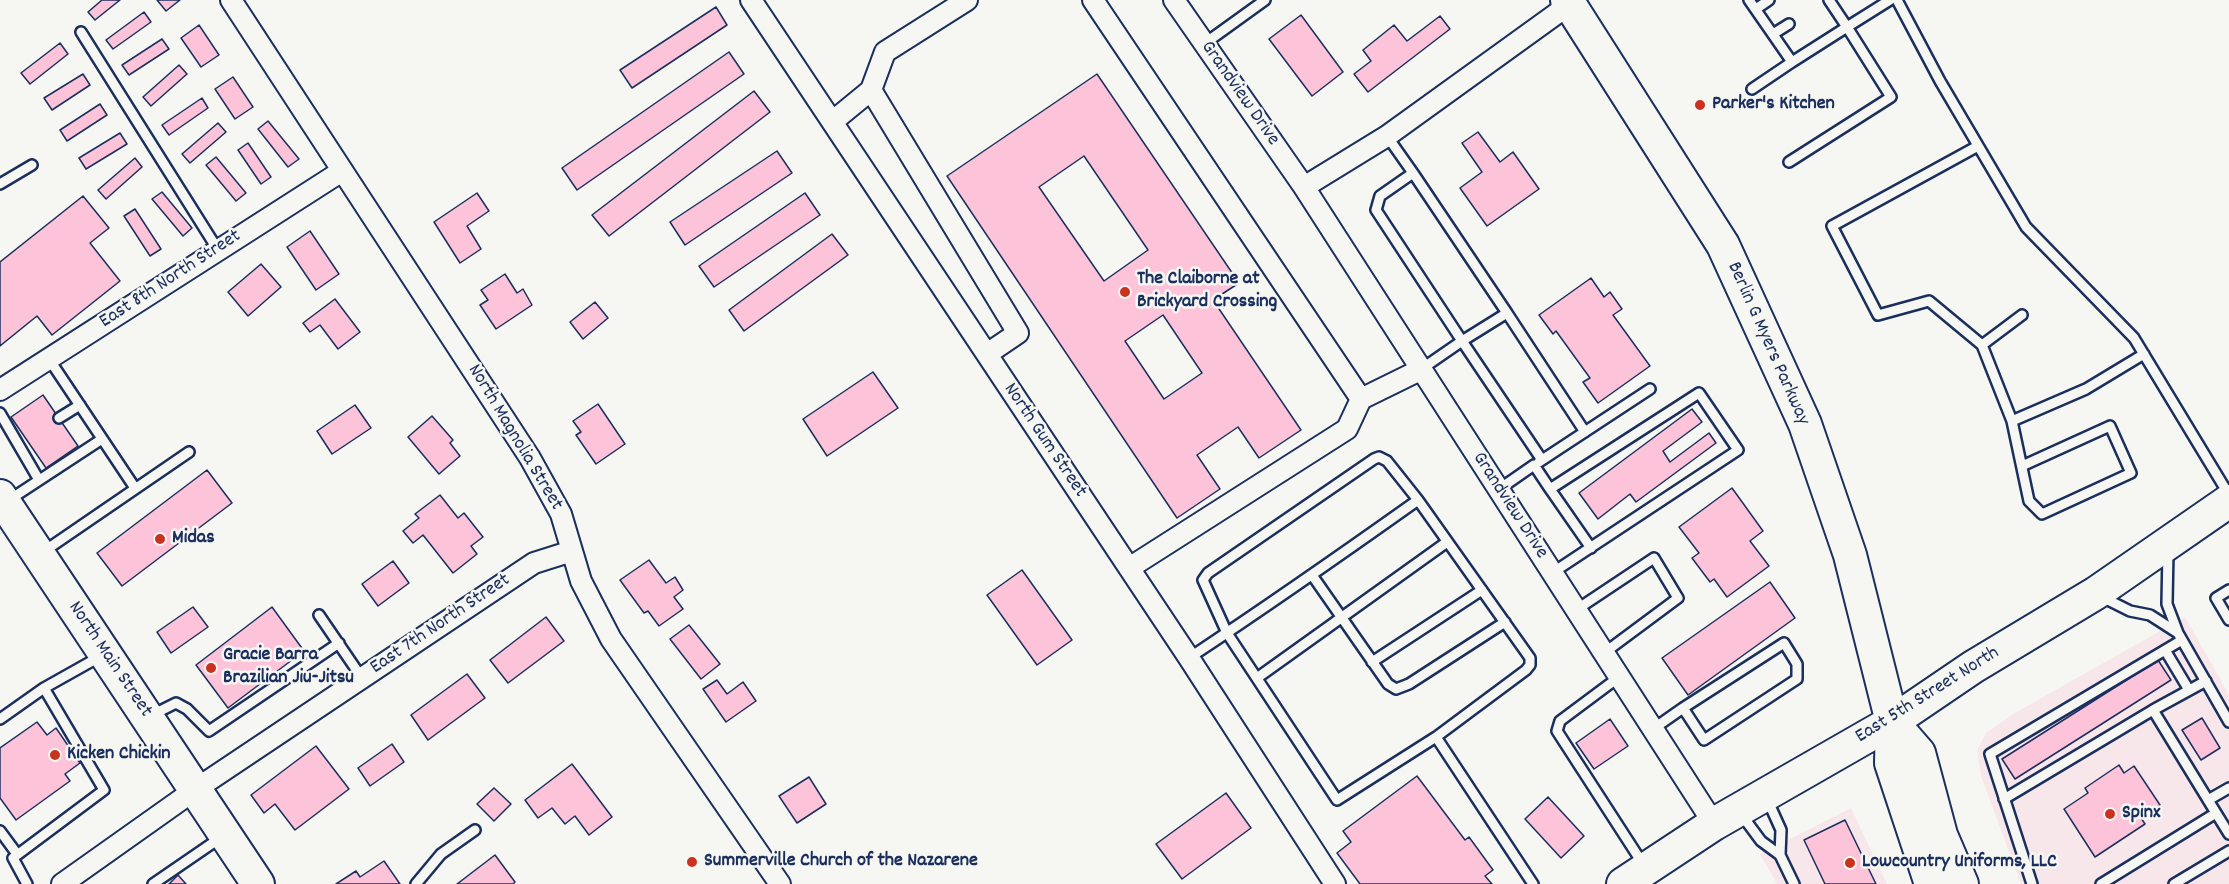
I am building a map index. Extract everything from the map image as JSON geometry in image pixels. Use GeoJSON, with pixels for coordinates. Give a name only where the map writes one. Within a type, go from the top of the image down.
{"type":"FeatureCollection","features":[{"type":"Feature","properties":{"kind":"main road","name":"Berlin G Myers Parkway"},"geometry":{"type":"LineString","coordinates":[[1571,1],[1723,245],[1804,424],[1850,555],[1892,722],[1892,763],[1931,884]]}},
{"type":"Feature","properties":{"kind":"main road","name":"North Main Street"},"geometry":{"type":"LineString","coordinates":[[2,500],[196,789],[250,878]]}},
{"type":"Feature","properties":{"kind":"main road","name":"East 5th Street North"},"geometry":{"type":"LineString","coordinates":[[1634,876],[1726,817],[1892,722],[1983,661],[2096,593],[2229,501]]}},
{"type":"Feature","properties":{"kind":"main road","name":"Berlin G Myers Parkway"},"geometry":{"type":"LineString","coordinates":[[1892,722],[1919,753],[1941,835],[1962,884]]}},
{"type":"Feature","properties":{"kind":"street","name":"North Magnolia Street"},"geometry":{"type":"LineString","coordinates":[[231,0],[530,458],[561,514],[581,581],[611,639],[780,884]]}},
{"type":"Feature","properties":{"kind":"street","name":"North Gum Street"},"geometry":{"type":"LineString","coordinates":[[751,0],[1189,658],[1335,884]]}},
{"type":"Feature","properties":{"kind":"street"},"geometry":{"type":"LineString","coordinates":[[832,122],[871,90],[885,52],[967,0]]}},
{"type":"Feature","properties":{"kind":"street"},"geometry":{"type":"LineString","coordinates":[[1093,0],[1361,399]]}},
{"type":"Feature","properties":{"kind":"street","name":"Grandview Drive"},"geometry":{"type":"LineString","coordinates":[[1174,0],[1304,187],[1653,729],[1726,817]]}},
{"type":"Feature","properties":{"kind":"street"},"geometry":{"type":"LineString","coordinates":[[1304,187],[1387,136],[1571,1]]}},
{"type":"Feature","properties":{"kind":"street"},"geometry":{"type":"LineString","coordinates":[[871,90],[1018,333],[987,354]]}},
{"type":"Feature","properties":{"kind":"street","name":"East 8th North Street"},"geometry":{"type":"LineString","coordinates":[[0,390],[342,171]]}},
{"type":"Feature","properties":{"kind":"street"},"geometry":{"type":"LineString","coordinates":[[1129,568],[1347,429],[1361,399],[1420,369]]}},
{"type":"Feature","properties":{"kind":"street","name":"East 7th North Street"},"geometry":{"type":"LineString","coordinates":[[62,884],[196,789],[534,563],[572,551]]}},
{"type":"Feature","properties":{"kind":"lane"},"geometry":{"type":"LineString","coordinates":[[1204,44],[1265,0]]}},
{"type":"Feature","properties":{"kind":"lane"},"geometry":{"type":"LineString","coordinates":[[1749,0],[1792,62]]}},
{"type":"Feature","properties":{"kind":"lane"},"geometry":{"type":"LineString","coordinates":[[1756,9],[1769,0]]}},
{"type":"Feature","properties":{"kind":"lane"},"geometry":{"type":"LineString","coordinates":[[1752,89],[1890,0]]}},
{"type":"Feature","properties":{"kind":"lane"},"geometry":{"type":"LineString","coordinates":[[1897,0],[2026,227],[2134,338],[2229,495]]}},
{"type":"Feature","properties":{"kind":"lane"},"geometry":{"type":"LineString","coordinates":[[1789,162],[1891,97],[1847,27],[1825,1]]}},
{"type":"Feature","properties":{"kind":"lane"},"geometry":{"type":"LineString","coordinates":[[1773,34],[1789,24]]}},
{"type":"Feature","properties":{"kind":"lane"},"geometry":{"type":"LineString","coordinates":[[81,32],[218,250]]}},
{"type":"Feature","properties":{"kind":"lane"},"geometry":{"type":"LineString","coordinates":[[1387,136],[1585,432]]}},
{"type":"Feature","properties":{"kind":"lane"},"geometry":{"type":"LineString","coordinates":[[1978,146],[1832,226],[1878,315],[1929,301],[1982,345],[2012,420],[2029,501],[2042,514],[2131,473],[2110,426],[2022,466]]}},
{"type":"Feature","properties":{"kind":"lane"},"geometry":{"type":"LineString","coordinates":[[0,184],[32,165]]}},
{"type":"Feature","properties":{"kind":"lane"},"geometry":{"type":"LineString","coordinates":[[1413,173],[1380,196],[1376,210],[1462,341],[1538,463],[1550,489],[1591,548]]}},
{"type":"Feature","properties":{"kind":"lane"},"geometry":{"type":"LineString","coordinates":[[1420,369],[1507,314]]}},
{"type":"Feature","properties":{"kind":"lane"},"geometry":{"type":"LineString","coordinates":[[1982,345],[2022,315]]}},
{"type":"Feature","properties":{"kind":"lane"},"geometry":{"type":"LineString","coordinates":[[2012,420],[2086,389],[2144,354]]}},
{"type":"Feature","properties":{"kind":"lane"},"geometry":{"type":"LineString","coordinates":[[49,359],[135,488]]}},
{"type":"Feature","properties":{"kind":"lane"},"geometry":{"type":"LineString","coordinates":[[1498,490],[1650,388]]}},
{"type":"Feature","properties":{"kind":"lane"},"geometry":{"type":"LineString","coordinates":[[1550,489],[1699,393],[1738,450],[1552,573]]}},
{"type":"Feature","properties":{"kind":"lane"},"geometry":{"type":"LineString","coordinates":[[58,418],[80,405]]}},
{"type":"Feature","properties":{"kind":"lane"},"geometry":{"type":"LineString","coordinates":[[0,413],[22,441],[39,480]]}},
{"type":"Feature","properties":{"kind":"lane"},"geometry":{"type":"LineString","coordinates":[[2,500],[39,480],[102,439]]}},
{"type":"Feature","properties":{"kind":"lane"},"geometry":{"type":"LineString","coordinates":[[39,555],[189,452]]}},
{"type":"Feature","properties":{"kind":"lane"},"geometry":{"type":"LineString","coordinates":[[1379,457],[1387,461],[1418,500],[1530,658],[1530,665],[1436,737],[1337,800],[1227,633],[1204,587],[1203,580],[1208,573],[1379,457]]}},
{"type":"Feature","properties":{"kind":"lane"},"geometry":{"type":"LineString","coordinates":[[1189,658],[1418,500]]}},
{"type":"Feature","properties":{"kind":"lane"},"geometry":{"type":"LineString","coordinates":[[1257,678],[1448,542]]}},
{"type":"Feature","properties":{"kind":"lane"},"geometry":{"type":"LineString","coordinates":[[2168,542],[2167,604],[2180,636],[2229,722]]}},
{"type":"Feature","properties":{"kind":"lane"},"geometry":{"type":"LineString","coordinates":[[1576,610],[1654,558],[1678,598],[1604,653]]}},
{"type":"Feature","properties":{"kind":"lane"},"geometry":{"type":"LineString","coordinates":[[1312,575],[1388,684],[1396,689],[1401,689],[1505,622]]}},
{"type":"Feature","properties":{"kind":"lane"},"geometry":{"type":"LineString","coordinates":[[1372,662],[1482,590]]}},
{"type":"Feature","properties":{"kind":"lane"},"geometry":{"type":"LineString","coordinates":[[2229,590],[2216,598],[2229,620]]}},
{"type":"Feature","properties":{"kind":"lane"},"geometry":{"type":"LineString","coordinates":[[2096,593],[2130,611],[2150,615],[2180,636]]}},
{"type":"Feature","properties":{"kind":"lane"},"geometry":{"type":"LineString","coordinates":[[319,615],[362,678]]}},
{"type":"Feature","properties":{"kind":"lane"},"geometry":{"type":"LineString","coordinates":[[2032,884],[1990,754],[2165,650],[2180,636]]}},
{"type":"Feature","properties":{"kind":"lane"},"geometry":{"type":"LineString","coordinates":[[148,718],[176,703],[187,709],[209,730],[339,643]]}},
{"type":"Feature","properties":{"kind":"lane"},"geometry":{"type":"LineString","coordinates":[[1653,729],[1683,708],[1784,644],[1797,664],[1797,679],[1704,740],[1683,708]]}},
{"type":"Feature","properties":{"kind":"lane"},"geometry":{"type":"LineString","coordinates":[[2165,650],[2189,690]]}},
{"type":"Feature","properties":{"kind":"lane"},"geometry":{"type":"LineString","coordinates":[[0,718],[44,688],[105,654]]}},
{"type":"Feature","properties":{"kind":"lane"},"geometry":{"type":"LineString","coordinates":[[1619,677],[1560,721],[1557,731],[1634,876]]}},
{"type":"Feature","properties":{"kind":"lane"},"geometry":{"type":"LineString","coordinates":[[2004,799],[2206,681]]}},
{"type":"Feature","properties":{"kind":"lane"},"geometry":{"type":"LineString","coordinates":[[27,884],[13,858],[104,790],[44,688]]}},
{"type":"Feature","properties":{"kind":"lane"},"geometry":{"type":"LineString","coordinates":[[2153,710],[2229,834]]}},
{"type":"Feature","properties":{"kind":"lane"},"geometry":{"type":"LineString","coordinates":[[1436,737],[1533,884]]}},
{"type":"Feature","properties":{"kind":"lane"},"geometry":{"type":"LineString","coordinates":[[2208,800],[2229,788]]}},
{"type":"Feature","properties":{"kind":"lane"},"geometry":{"type":"LineString","coordinates":[[1765,794],[1781,830],[1780,855]]}},
{"type":"Feature","properties":{"kind":"lane"},"geometry":{"type":"LineString","coordinates":[[2102,884],[2216,813]]}},
{"type":"Feature","properties":{"kind":"lane"},"geometry":{"type":"LineString","coordinates":[[1726,817],[1780,855],[1794,884]]}},
{"type":"Feature","properties":{"kind":"lane"},"geometry":{"type":"LineString","coordinates":[[416,884],[441,855],[475,830]]}},
{"type":"Feature","properties":{"kind":"lane"},"geometry":{"type":"LineString","coordinates":[[0,831],[17,854]]}},
{"type":"Feature","properties":{"kind":"lane"},"geometry":{"type":"LineString","coordinates":[[153,884],[224,834]]}},
{"type":"Feature","properties":{"kind":"lane"},"geometry":{"type":"LineString","coordinates":[[2174,884],[2229,851]]}},
{"type":"Feature","properties":{"kind":"shaded area"},"geometry":{"type":"Polygon","coordinates":[[[2185,617],[2229,695],[2229,884],[2021,884],[1981,776],[1977,750],[1986,733],[2013,714],[2185,617]]]}},
{"type":"Feature","properties":{"kind":"shaded area"},"geometry":{"type":"Polygon","coordinates":[[[1851,808],[1887,884],[1777,884],[1760,854],[1851,808]]]}},
{"type":"Feature","properties":{"kind":"building"},"geometry":{"type":"Polygon","coordinates":[[[102,0],[120,0],[95,20],[88,12],[102,0]]]}},
{"type":"Feature","properties":{"kind":"building"},"geometry":{"type":"Polygon","coordinates":[[[157,0],[180,0],[166,11],[157,0]]]}},
{"type":"Feature","properties":{"kind":"building"},"geometry":{"type":"Polygon","coordinates":[[[716,7],[727,25],[632,88],[620,70],[716,7]]]}},
{"type":"Feature","properties":{"kind":"building"},"geometry":{"type":"Polygon","coordinates":[[[144,12],[151,22],[113,49],[106,40],[144,12]]]}},
{"type":"Feature","properties":{"kind":"building"},"geometry":{"type":"Polygon","coordinates":[[[1301,15],[1343,72],[1312,96],[1269,39],[1301,15]]]}},
{"type":"Feature","properties":{"kind":"building"},"geometry":{"type":"Polygon","coordinates":[[[1440,16],[1450,29],[1368,92],[1354,74],[1371,61],[1363,50],[1394,25],[1407,41],[1440,16]]]}},
{"type":"Feature","properties":{"kind":"building"},"geometry":{"type":"Polygon","coordinates":[[[199,25],[219,55],[201,67],[181,38],[199,25]]]}},
{"type":"Feature","properties":{"kind":"building"},"geometry":{"type":"Polygon","coordinates":[[[162,39],[169,49],[129,75],[122,65],[162,39]]]}},
{"type":"Feature","properties":{"kind":"building"},"geometry":{"type":"Polygon","coordinates":[[[60,43],[68,54],[30,84],[21,73],[60,43]]]}},
{"type":"Feature","properties":{"kind":"building"},"geometry":{"type":"Polygon","coordinates":[[[729,52],[744,74],[577,190],[562,168],[729,52]]]}},
{"type":"Feature","properties":{"kind":"building"},"geometry":{"type":"Polygon","coordinates":[[[179,65],[187,74],[151,106],[143,97],[179,65]]]}},
{"type":"Feature","properties":{"kind":"building"},"geometry":{"type":"Polygon","coordinates":[[[83,74],[90,85],[52,110],[44,98],[83,74]]]}},
{"type":"Feature","properties":{"kind":"building","name":"The Claiborne at Brickyard Crossing"},"geometry":{"type":"Polygon","coordinates":[[[1097,74],[1239,283],[1213,300],[1301,430],[1259,458],[1238,427],[1197,455],[1220,489],[1177,518],[947,176],[1097,74]],[[1084,156],[1039,187],[1104,281],[1148,250],[1084,156]],[[1163,315],[1125,341],[1164,399],[1202,373],[1163,315]]]}},
{"type":"Feature","properties":{"kind":"building"},"geometry":{"type":"Polygon","coordinates":[[[233,77],[253,107],[235,119],[215,89],[233,77]]]}},
{"type":"Feature","properties":{"kind":"building"},"geometry":{"type":"Polygon","coordinates":[[[754,91],[770,112],[609,236],[592,215],[754,91]]]}},
{"type":"Feature","properties":{"kind":"building"},"geometry":{"type":"Polygon","coordinates":[[[202,98],[208,108],[169,135],[162,125],[202,98]]]}},
{"type":"Feature","properties":{"kind":"building"},"geometry":{"type":"Polygon","coordinates":[[[100,104],[107,115],[67,141],[60,130],[100,104]]]}},
{"type":"Feature","properties":{"kind":"building"},"geometry":{"type":"Polygon","coordinates":[[[268,121],[299,159],[288,167],[258,129],[268,121]]]}},
{"type":"Feature","properties":{"kind":"building"},"geometry":{"type":"Polygon","coordinates":[[[218,123],[226,132],[190,163],[182,154],[218,123]]]}},
{"type":"Feature","properties":{"kind":"building"},"geometry":{"type":"Polygon","coordinates":[[[1478,132],[1500,162],[1513,152],[1539,189],[1487,226],[1460,188],[1482,172],[1462,143],[1478,132]]]}},
{"type":"Feature","properties":{"kind":"building"},"geometry":{"type":"Polygon","coordinates":[[[120,133],[127,144],[86,169],[79,158],[120,133]]]}},
{"type":"Feature","properties":{"kind":"building"},"geometry":{"type":"Polygon","coordinates":[[[248,143],[271,177],[261,184],[238,150],[248,143]]]}},
{"type":"Feature","properties":{"kind":"building"},"geometry":{"type":"Polygon","coordinates":[[[777,151],[792,173],[685,245],[670,222],[777,151]]]}},
{"type":"Feature","properties":{"kind":"building"},"geometry":{"type":"Polygon","coordinates":[[[216,157],[246,193],[236,201],[206,165],[216,157]]]}},
{"type":"Feature","properties":{"kind":"building"},"geometry":{"type":"Polygon","coordinates":[[[135,158],[142,167],[106,199],[98,190],[135,158]]]}},
{"type":"Feature","properties":{"kind":"building"},"geometry":{"type":"Polygon","coordinates":[[[162,192],[192,228],[183,236],[152,199],[162,192]]]}},
{"type":"Feature","properties":{"kind":"building"},"geometry":{"type":"Polygon","coordinates":[[[477,193],[489,211],[467,226],[481,249],[460,263],[434,222],[477,193]]]}},
{"type":"Feature","properties":{"kind":"building"},"geometry":{"type":"Polygon","coordinates":[[[805,193],[820,215],[714,287],[699,266],[805,193]]]}},
{"type":"Feature","properties":{"kind":"building"},"geometry":{"type":"Polygon","coordinates":[[[83,196],[109,228],[90,243],[120,281],[52,335],[37,316],[0,346],[0,262],[83,196]]]}},
{"type":"Feature","properties":{"kind":"building"},"geometry":{"type":"Polygon","coordinates":[[[135,209],[161,249],[150,256],[124,216],[135,209]]]}},
{"type":"Feature","properties":{"kind":"building"},"geometry":{"type":"Polygon","coordinates":[[[310,231],[339,274],[316,290],[287,247],[310,231]]]}},
{"type":"Feature","properties":{"kind":"building"},"geometry":{"type":"Polygon","coordinates":[[[832,234],[848,255],[744,331],[729,310],[832,234]]]}},
{"type":"Feature","properties":{"kind":"building"},"geometry":{"type":"Polygon","coordinates":[[[261,264],[281,287],[248,316],[228,292],[261,264]]]}},
{"type":"Feature","properties":{"kind":"building"},"geometry":{"type":"Polygon","coordinates":[[[505,274],[517,293],[523,289],[532,305],[496,329],[480,305],[488,300],[481,290],[505,274]]]}},
{"type":"Feature","properties":{"kind":"building"},"geometry":{"type":"Polygon","coordinates":[[[1591,278],[1604,297],[1610,292],[1622,309],[1613,315],[1650,366],[1598,403],[1583,382],[1590,378],[1556,331],[1553,334],[1539,315],[1591,278]]]}},
{"type":"Feature","properties":{"kind":"building"},"geometry":{"type":"Polygon","coordinates":[[[335,299],[360,332],[338,349],[320,325],[310,332],[303,323],[335,299]]]}},
{"type":"Feature","properties":{"kind":"building"},"geometry":{"type":"Polygon","coordinates":[[[595,302],[608,318],[583,339],[570,322],[595,302]]]}},
{"type":"Feature","properties":{"kind":"building"},"geometry":{"type":"Polygon","coordinates":[[[873,372],[898,408],[827,456],[803,419],[873,372]]]}},
{"type":"Feature","properties":{"kind":"building"},"geometry":{"type":"Polygon","coordinates":[[[43,395],[78,446],[46,468],[11,417],[43,395]]]}},
{"type":"Feature","properties":{"kind":"building"},"geometry":{"type":"Polygon","coordinates":[[[598,404],[625,444],[596,464],[576,435],[581,432],[573,421],[598,404]]]}},
{"type":"Feature","properties":{"kind":"building"},"geometry":{"type":"Polygon","coordinates":[[[355,405],[371,428],[332,454],[317,431],[355,405]]]}},
{"type":"Feature","properties":{"kind":"building"},"geometry":{"type":"Polygon","coordinates":[[[1692,409],[1702,422],[1663,451],[1670,462],[1709,433],[1716,443],[1636,502],[1630,494],[1598,519],[1579,493],[1692,409]]]}},
{"type":"Feature","properties":{"kind":"building"},"geometry":{"type":"Polygon","coordinates":[[[432,416],[453,440],[450,443],[460,456],[439,474],[408,437],[432,416]]]}},
{"type":"Feature","properties":{"kind":"building"},"geometry":{"type":"Polygon","coordinates":[[[207,470],[232,503],[122,586],[97,553],[207,470]]]}},
{"type":"Feature","properties":{"kind":"building"},"geometry":{"type":"Polygon","coordinates":[[[1732,488],[1763,531],[1750,541],[1769,566],[1727,597],[1714,579],[1710,582],[1692,558],[1699,553],[1679,527],[1732,488]]]}},
{"type":"Feature","properties":{"kind":"building"},"geometry":{"type":"Polygon","coordinates":[[[440,495],[458,518],[464,513],[483,537],[471,546],[477,554],[453,573],[423,535],[413,543],[403,531],[419,518],[415,514],[440,495]]]}},
{"type":"Feature","properties":{"kind":"building"},"geometry":{"type":"Polygon","coordinates":[[[649,560],[666,583],[675,577],[683,590],[674,597],[683,609],[659,626],[648,611],[644,613],[620,580],[649,560]]]}},
{"type":"Feature","properties":{"kind":"building"},"geometry":{"type":"Polygon","coordinates":[[[393,561],[409,583],[378,606],[362,584],[393,561]]]}},
{"type":"Feature","properties":{"kind":"building"},"geometry":{"type":"Polygon","coordinates":[[[1022,570],[1072,640],[1037,665],[987,595],[1022,570]]]}},
{"type":"Feature","properties":{"kind":"building"},"geometry":{"type":"Polygon","coordinates":[[[1770,582],[1795,618],[1688,695],[1662,658],[1770,582]]]}},
{"type":"Feature","properties":{"kind":"building"},"geometry":{"type":"Polygon","coordinates":[[[193,607],[208,627],[171,653],[157,632],[193,607]]]}},
{"type":"Feature","properties":{"kind":"building"},"geometry":{"type":"Polygon","coordinates":[[[272,607],[304,651],[228,708],[196,665],[272,607]]]}},
{"type":"Feature","properties":{"kind":"building"},"geometry":{"type":"Polygon","coordinates":[[[546,617],[564,641],[508,683],[490,660],[546,617]]]}},
{"type":"Feature","properties":{"kind":"building"},"geometry":{"type":"Polygon","coordinates":[[[689,625],[720,664],[701,679],[670,639],[689,625]]]}},
{"type":"Feature","properties":{"kind":"building"},"geometry":{"type":"Polygon","coordinates":[[[2158,660],[2171,680],[2015,779],[2002,759],[2158,660]]]}},
{"type":"Feature","properties":{"kind":"building"},"geometry":{"type":"Polygon","coordinates":[[[467,674],[485,698],[428,740],[411,715],[467,674]]]}},
{"type":"Feature","properties":{"kind":"building"},"geometry":{"type":"Polygon","coordinates":[[[717,680],[727,694],[743,682],[756,701],[726,722],[703,689],[717,680]]]}},
{"type":"Feature","properties":{"kind":"building"},"geometry":{"type":"Polygon","coordinates":[[[2202,718],[2220,748],[2201,760],[2182,730],[2202,718]]]}},
{"type":"Feature","properties":{"kind":"building"},"geometry":{"type":"Polygon","coordinates":[[[1610,719],[1628,746],[1594,769],[1576,743],[1610,719]]]}},
{"type":"Feature","properties":{"kind":"building"},"geometry":{"type":"Polygon","coordinates":[[[37,722],[47,735],[56,728],[80,763],[65,774],[70,781],[16,820],[0,798],[0,748],[37,722]]]}},
{"type":"Feature","properties":{"kind":"building"},"geometry":{"type":"Polygon","coordinates":[[[392,744],[404,762],[370,786],[358,768],[392,744]]]}},
{"type":"Feature","properties":{"kind":"building"},"geometry":{"type":"Polygon","coordinates":[[[316,746],[349,789],[295,830],[275,804],[264,813],[251,795],[316,746]]]}},
{"type":"Feature","properties":{"kind":"building"},"geometry":{"type":"Polygon","coordinates":[[[572,764],[612,817],[589,835],[575,816],[565,824],[552,808],[538,818],[525,800],[572,764]]]}},
{"type":"Feature","properties":{"kind":"building"},"geometry":{"type":"Polygon","coordinates":[[[2119,765],[2124,773],[2134,766],[2160,805],[2141,818],[2145,824],[2095,857],[2064,809],[2088,793],[2085,788],[2119,765]]]}},
{"type":"Feature","properties":{"kind":"building"},"geometry":{"type":"Polygon","coordinates":[[[1417,776],[1465,840],[1469,837],[1493,870],[1485,876],[1492,884],[1360,884],[1337,853],[1351,842],[1343,831],[1417,776]]]}},
{"type":"Feature","properties":{"kind":"building"},"geometry":{"type":"Polygon","coordinates":[[[809,777],[826,804],[797,823],[779,796],[809,777]]]}},
{"type":"Feature","properties":{"kind":"building"},"geometry":{"type":"Polygon","coordinates":[[[494,788],[511,804],[494,821],[477,804],[494,788]]]}},
{"type":"Feature","properties":{"kind":"building"},"geometry":{"type":"Polygon","coordinates":[[[1226,793],[1251,828],[1182,879],[1156,844],[1226,793]]]}},
{"type":"Feature","properties":{"kind":"building"},"geometry":{"type":"Polygon","coordinates":[[[1548,797],[1584,836],[1561,858],[1525,819],[1548,797]]]}},
{"type":"Feature","properties":{"kind":"building"},"geometry":{"type":"Polygon","coordinates":[[[1845,820],[1876,884],[1825,884],[1804,840],[1845,820]]]}},
{"type":"Feature","properties":{"kind":"building"},"geometry":{"type":"Polygon","coordinates":[[[495,855],[515,882],[513,884],[457,884],[495,855]]]}},
{"type":"Feature","properties":{"kind":"building"},"geometry":{"type":"Polygon","coordinates":[[[384,861],[400,884],[336,884],[356,871],[360,877],[384,861]]]}},
{"type":"Feature","properties":{"kind":"building"},"geometry":{"type":"Polygon","coordinates":[[[178,875],[186,884],[169,884],[178,875]]]}},
{"type":"Feature","properties":{"kind":"place","name":"Parker's Kitchen"},"geometry":{"type":"Point","coordinates":[1700,105]}},
{"type":"Feature","properties":{"kind":"place","name":"The Claiborne at Brickyard Crossing"},"geometry":{"type":"Point","coordinates":[1125,292]}},
{"type":"Feature","properties":{"kind":"place","name":"Midas"},"geometry":{"type":"Point","coordinates":[160,539]}},
{"type":"Feature","properties":{"kind":"place","name":"Gracie Barra Brazilian Jiu-Jitsu"},"geometry":{"type":"Point","coordinates":[211,668]}},
{"type":"Feature","properties":{"kind":"place","name":"Kicken Chickin"},"geometry":{"type":"Point","coordinates":[55,755]}},
{"type":"Feature","properties":{"kind":"place","name":"Spinx"},"geometry":{"type":"Point","coordinates":[2110,814]}},
{"type":"Feature","properties":{"kind":"place","name":"Summerville Church of the Nazarene"},"geometry":{"type":"Point","coordinates":[692,862]}},
{"type":"Feature","properties":{"kind":"place","name":"Lowcountry Uniforms, LLC"},"geometry":{"type":"Point","coordinates":[1850,863]}}]}
